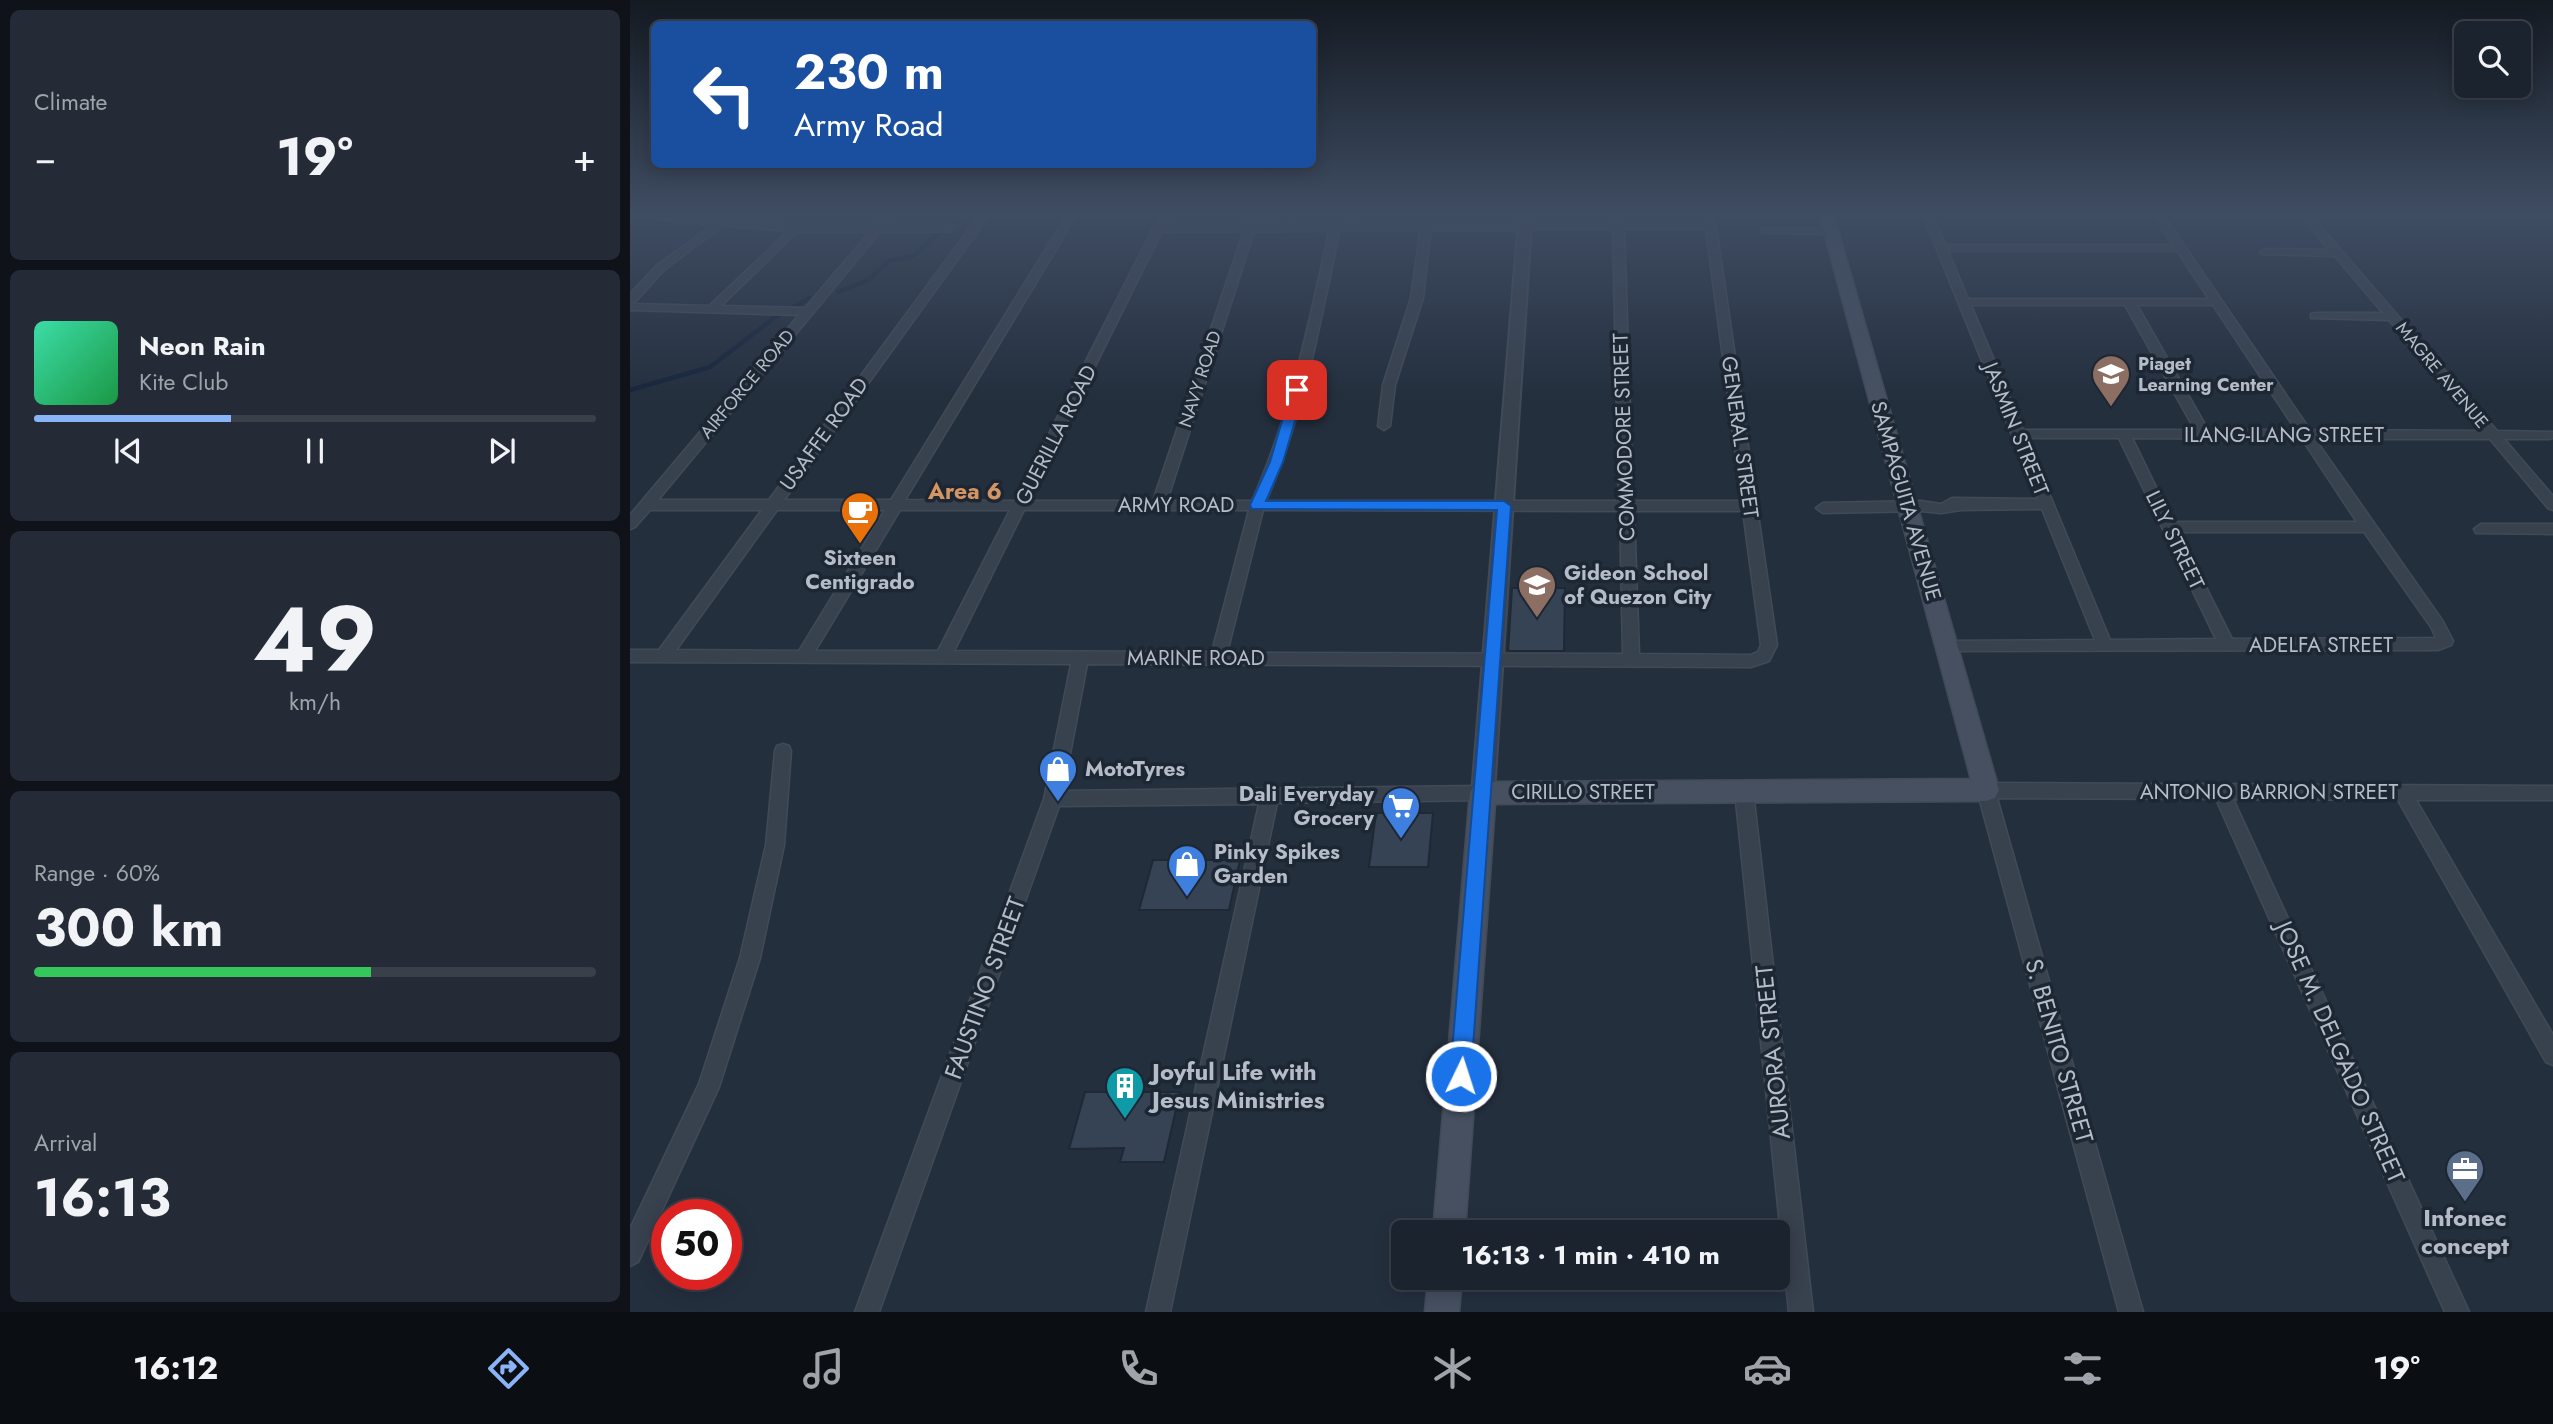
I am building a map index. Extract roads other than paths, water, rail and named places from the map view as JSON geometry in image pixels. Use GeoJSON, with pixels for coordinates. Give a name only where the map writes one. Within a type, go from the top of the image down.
{"type":"FeatureCollection","features":[{"type":"Feature","properties":{"kind":"main road","name":"SAMPAGUITA AVENUE"},"geometry":{"type":"LineString","coordinates":[[1844,274],[1914,506],[1946,647],[1986,790]]}},
{"type":"Feature","properties":{"kind":"main road","name":"CIRILLO STREET"},"geometry":{"type":"LineString","coordinates":[[1483,793],[1986,790]]}},
{"type":"Feature","properties":{"kind":"main road"},"geometry":{"type":"LineString","coordinates":[[1450,1220],[1483,793]]}},
{"type":"Feature","properties":{"kind":"main road"},"geometry":{"type":"LineString","coordinates":[[1443,1312],[1444,1290]]}},
{"type":"Feature","properties":{"kind":"street"},"geometry":{"type":"LineString","coordinates":[[630,301],[654,274]]}},
{"type":"Feature","properties":{"kind":"street"},"geometry":{"type":"LineString","coordinates":[[713,308],[748,274]]}},
{"type":"Feature","properties":{"kind":"street","name":"AIRFORCE ROAD"},"geometry":{"type":"LineString","coordinates":[[630,524],[801,312],[836,274]]}},
{"type":"Feature","properties":{"kind":"street","name":"USAFFE ROAD"},"geometry":{"type":"LineString","coordinates":[[663,656],[941,274]]}},
{"type":"Feature","properties":{"kind":"street"},"geometry":{"type":"LineString","coordinates":[[803,657],[1036,274]]}},
{"type":"Feature","properties":{"kind":"street","name":"GUERILLA ROAD"},"geometry":{"type":"LineString","coordinates":[[943,657],[1136,274]]}},
{"type":"Feature","properties":{"kind":"street","name":"NAVY ROAD"},"geometry":{"type":"LineString","coordinates":[[1159,505],[1234,274]]}},
{"type":"Feature","properties":{"kind":"street"},"geometry":{"type":"LineString","coordinates":[[1218,659],[1257,505],[1276,462],[1311,342],[1325,274]]}},
{"type":"Feature","properties":{"kind":"street"},"geometry":{"type":"LineString","coordinates":[[1384,426],[1389,385],[1418,299],[1421,274]]}},
{"type":"Feature","properties":{"kind":"street"},"geometry":{"type":"LineString","coordinates":[[1483,793],[1522,274]]}},
{"type":"Feature","properties":{"kind":"street","name":"COMMODORE STREET"},"geometry":{"type":"LineString","coordinates":[[1620,274],[1631,661]]}},
{"type":"Feature","properties":{"kind":"street","name":"GENERAL STREET"},"geometry":{"type":"LineString","coordinates":[[1718,274],[1769,645],[1763,658]]}},
{"type":"Feature","properties":{"kind":"street","name":"JASMIN STREET"},"geometry":{"type":"LineString","coordinates":[[1952,274],[2105,646]]}},
{"type":"Feature","properties":{"kind":"street","name":"ADELFA STREET"},"geometry":{"type":"LineString","coordinates":[[1946,647],[2443,643],[2445,638],[2437,624],[2368,527],[2198,274]]}},
{"type":"Feature","properties":{"kind":"street","name":"MAGRE AVENUE"},"geometry":{"type":"LineString","coordinates":[[2356,274],[2553,505]]}},
{"type":"Feature","properties":{"kind":"street"},"geometry":{"type":"LineString","coordinates":[[1964,302],[2217,302]]}},
{"type":"Feature","properties":{"kind":"street"},"geometry":{"type":"LineString","coordinates":[[2129,302],[2204,435]]}},
{"type":"Feature","properties":{"kind":"street"},"geometry":{"type":"LineString","coordinates":[[630,307],[801,312]]}},
{"type":"Feature","properties":{"kind":"street"},"geometry":{"type":"LineString","coordinates":[[2315,316],[2393,317]]}},
{"type":"Feature","properties":{"kind":"street","name":"ILANG-ILANG STREET"},"geometry":{"type":"LineString","coordinates":[[2018,434],[2549,435]]}},
{"type":"Feature","properties":{"kind":"street","name":"LILY STREET"},"geometry":{"type":"LineString","coordinates":[[2123,434],[2227,645]]}},
{"type":"Feature","properties":{"kind":"street"},"geometry":{"type":"LineString","coordinates":[[1823,508],[1914,506],[1951,509],[1961,505],[2047,504]]}},
{"type":"Feature","properties":{"kind":"street","name":"ARMY ROAD"},"geometry":{"type":"LineString","coordinates":[[646,505],[1749,506]]}},
{"type":"Feature","properties":{"kind":"street"},"geometry":{"type":"LineString","coordinates":[[2168,527],[2368,527]]}},
{"type":"Feature","properties":{"kind":"street"},"geometry":{"type":"LineString","coordinates":[[2481,529],[2553,529]]}},
{"type":"Feature","properties":{"kind":"street","name":"MARINE ROAD"},"geometry":{"type":"LineString","coordinates":[[630,656],[1631,661],[1751,661],[1763,658]]}},
{"type":"Feature","properties":{"kind":"street","name":"FAUSTINO STREET"},"geometry":{"type":"LineString","coordinates":[[867,1312],[1053,799],[1080,658]]}},
{"type":"Feature","properties":{"kind":"street"},"geometry":{"type":"LineString","coordinates":[[630,1254],[708,1087],[750,958],[775,845],[783,751]]}},
{"type":"Feature","properties":{"kind":"street","name":"ANTONIO BARRION STREET"},"geometry":{"type":"LineString","coordinates":[[1986,790],[2553,793]]}},
{"type":"Feature","properties":{"kind":"street","name":"S. BENITO STREET"},"geometry":{"type":"LineString","coordinates":[[1986,790],[2131,1312]]}},
{"type":"Feature","properties":{"kind":"street","name":"AURORA STREET"},"geometry":{"type":"LineString","coordinates":[[1744,792],[1801,1312]]}},
{"type":"Feature","properties":{"kind":"street","name":"CIRILLO STREET"},"geometry":{"type":"LineString","coordinates":[[1053,799],[1483,793]]}},
{"type":"Feature","properties":{"kind":"street","name":"JOSE M. DELGADO STREET"},"geometry":{"type":"LineString","coordinates":[[2222,793],[2458,1312]]}},
{"type":"Feature","properties":{"kind":"street"},"geometry":{"type":"LineString","coordinates":[[2403,793],[2553,1055]]}},
{"type":"Feature","properties":{"kind":"street"},"geometry":{"type":"LineString","coordinates":[[1158,1312],[1270,794]]}},
{"type":"Feature","properties":{"kind":"waterway"},"geometry":{"type":"LineString","coordinates":[[838,292],[868,280],[874,274]]}},
{"type":"Feature","properties":{"kind":"waterway"},"geometry":{"type":"LineString","coordinates":[[630,390],[710,367],[774,318],[810,298]]}},
{"type":"Feature","properties":{"kind":"place","name":"Piaget Learning Center"},"geometry":{"type":"Point","coordinates":[2111,408]}},
{"type":"Feature","properties":{"kind":"place","name":"Sixteen Centigrado"},"geometry":{"type":"Point","coordinates":[860,545]}},
{"type":"Feature","properties":{"kind":"place","name":"Gideon School of Quezon City"},"geometry":{"type":"Point","coordinates":[1537,619]}},
{"type":"Feature","properties":{"kind":"place","name":"MotoTyres"},"geometry":{"type":"Point","coordinates":[1058,803]}},
{"type":"Feature","properties":{"kind":"place","name":"Dali Everyday Grocery"},"geometry":{"type":"Point","coordinates":[1401,840]}},
{"type":"Feature","properties":{"kind":"place","name":"Pinky Spikes Garden"},"geometry":{"type":"Point","coordinates":[1187,898]}},
{"type":"Feature","properties":{"kind":"place","name":"Joyful Life with Jesus Ministries"},"geometry":{"type":"Point","coordinates":[1125,1120]}},
{"type":"Feature","properties":{"kind":"place","name":"Infonec concept"},"geometry":{"type":"Point","coordinates":[2465,1203]}},
{"type":"Feature","properties":{"kind":"district","name":"Area 6"},"geometry":{"type":"Point","coordinates":[965,491]}}]}
